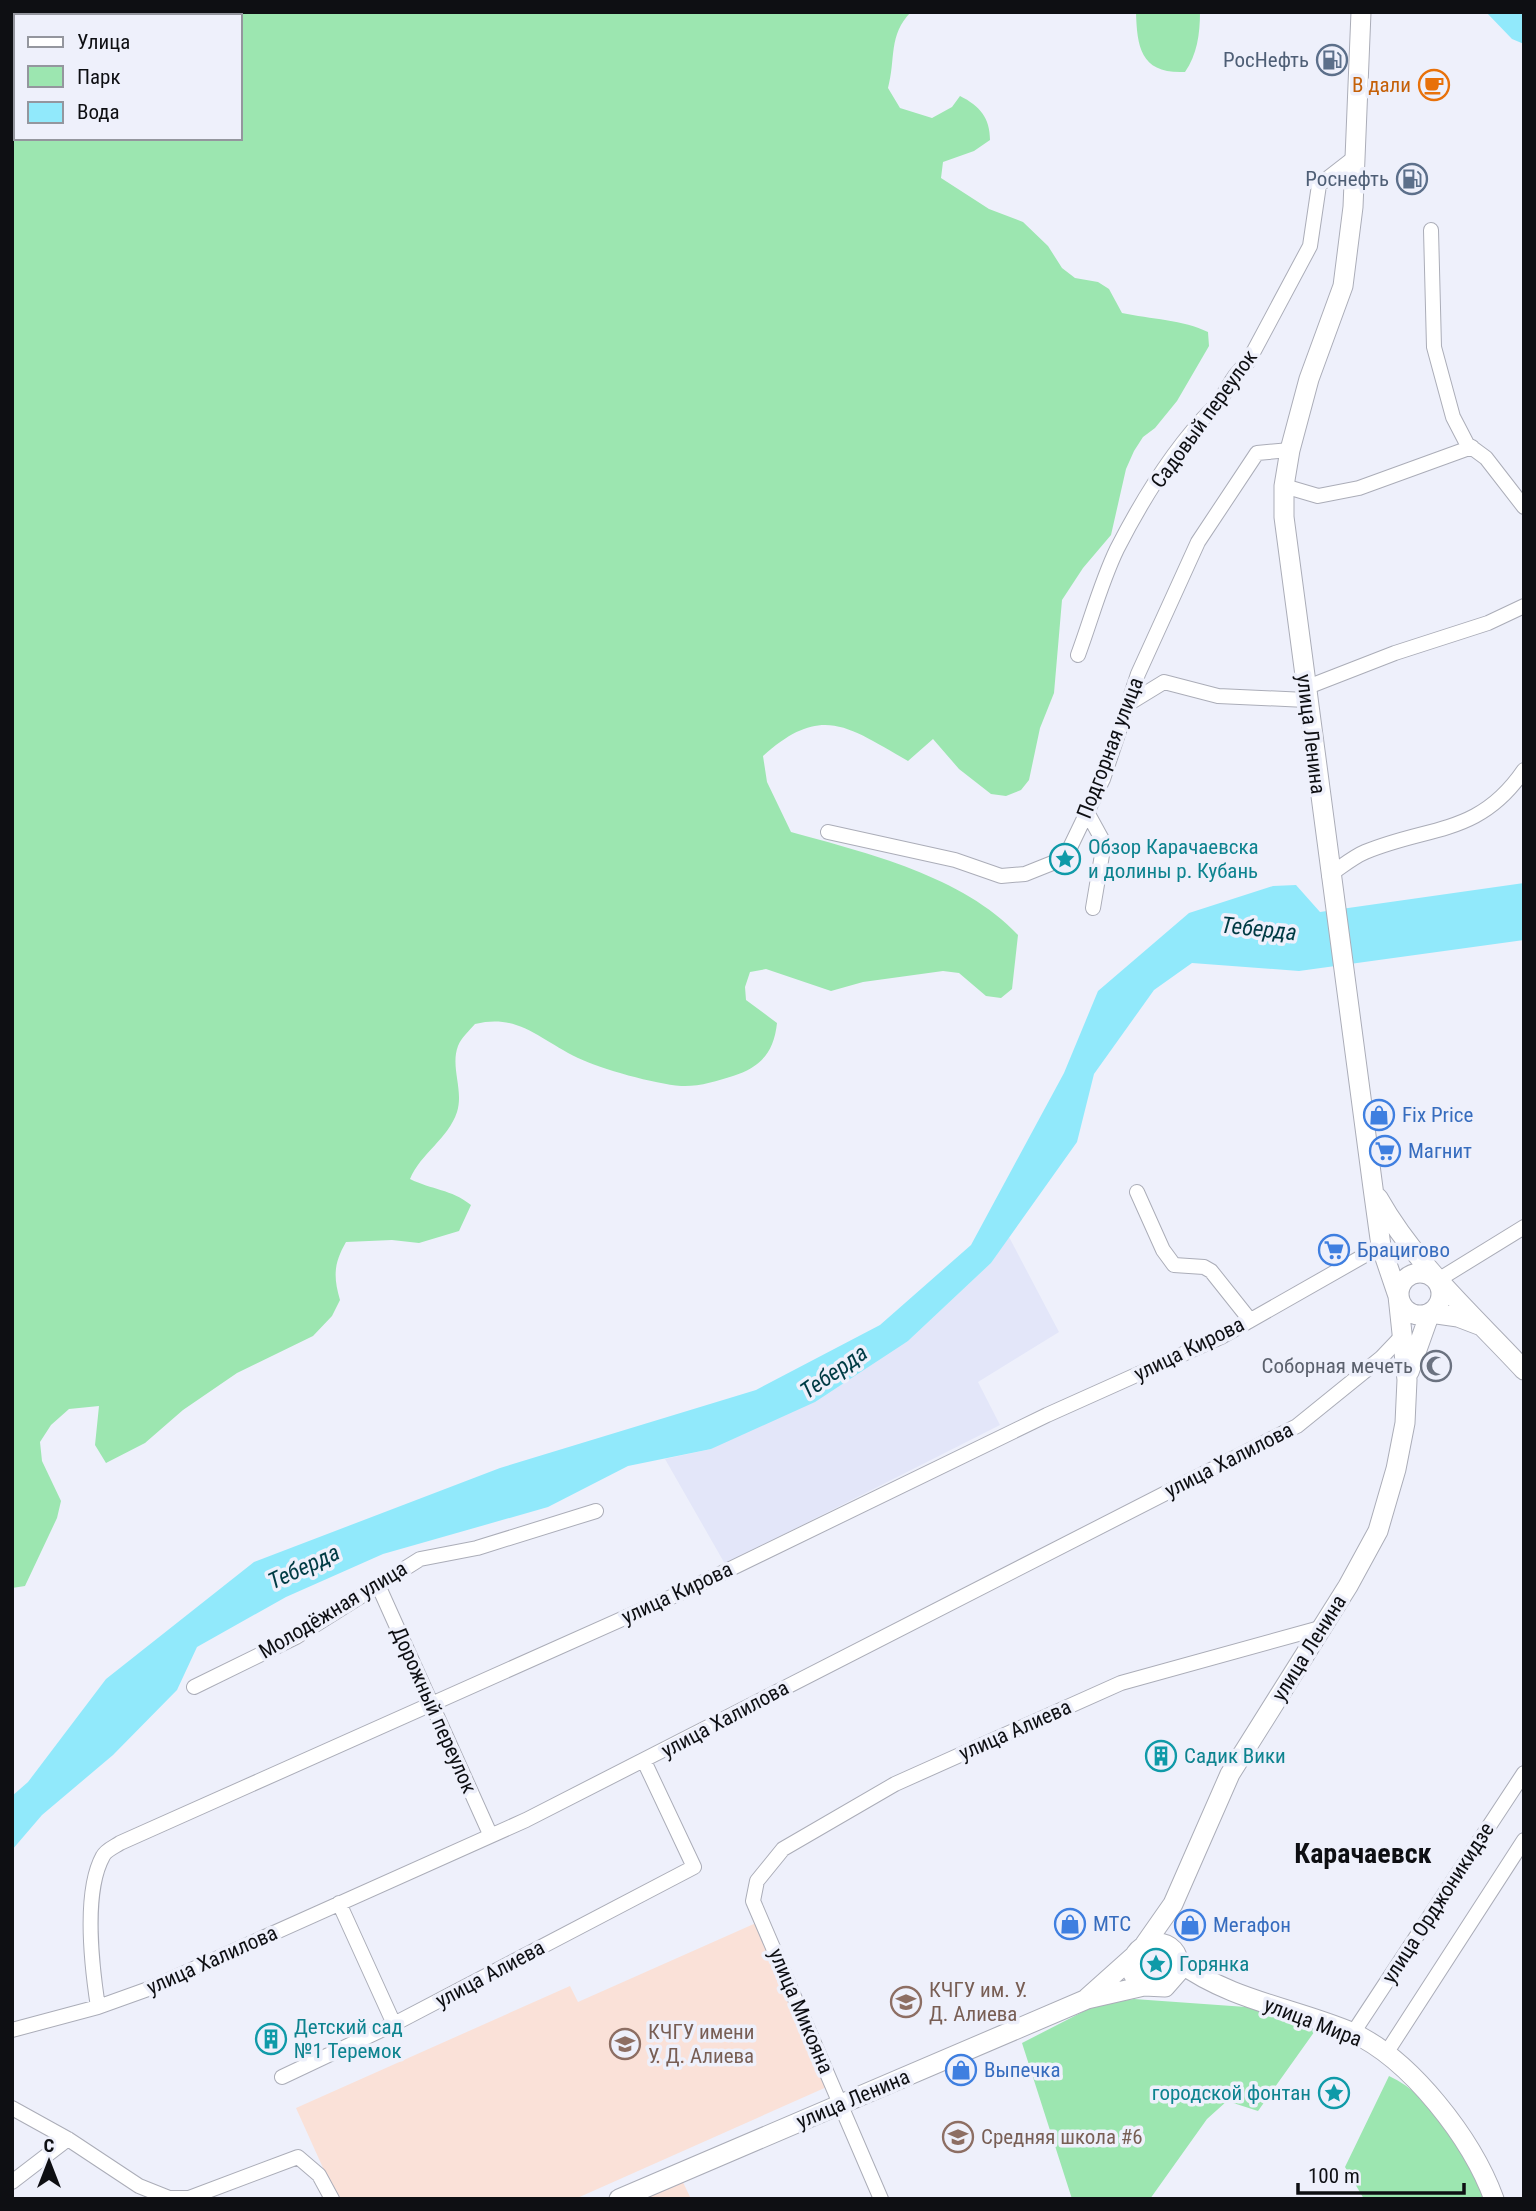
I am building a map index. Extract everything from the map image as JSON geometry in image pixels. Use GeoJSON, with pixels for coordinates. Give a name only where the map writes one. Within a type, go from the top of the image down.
{"type":"FeatureCollection","features":[{"type":"Feature","properties":{"kind":"main road","name":"улица Ленина"},"geometry":{"type":"LineString","coordinates":[[1087,1999],[1139,1950],[1173,1904],[1230,1774],[1348,1586],[1378,1531],[1405,1423],[1406,1380],[1398,1296],[1381,1246],[1330,885],[1284,517],[1284,486],[1290,450],[1309,379],[1343,286],[1353,207],[1361,12]]}},
{"type":"Feature","properties":{"kind":"main road","name":"улица Ленина"},"geometry":{"type":"LineString","coordinates":[[1373,1188],[1394,1226],[1438,1280]]}},
{"type":"Feature","properties":{"kind":"main road"},"geometry":{"type":"LineString","coordinates":[[1438,1280],[1442,1296],[1438,1306],[1430,1313],[1420,1316],[1410,1313],[1402,1306],[1398,1296],[1400,1286],[1415,1273],[1427,1273],[1438,1280],[1524,1370]]}},
{"type":"Feature","properties":{"kind":"main road","name":"улица Ленина"},"geometry":{"type":"LineString","coordinates":[[1406,1380],[1430,1313]]}},
{"type":"Feature","properties":{"kind":"main road"},"geometry":{"type":"LineString","coordinates":[[1430,1313],[1458,1317],[1486,1328]]}},
{"type":"Feature","properties":{"kind":"main road","name":"улица Ленина"},"geometry":{"type":"LineString","coordinates":[[1173,1904],[1178,1957]]}},
{"type":"Feature","properties":{"kind":"main road"},"geometry":{"type":"LineString","coordinates":[[1163,1943],[1178,1957],[1176,1978],[1165,1987],[1144,1986],[1133,1974],[1139,1950],[1163,1943]]}},
{"type":"Feature","properties":{"kind":"main road","name":"улица Мира"},"geometry":{"type":"LineString","coordinates":[[1178,1957],[1224,1989],[1353,2033],[1385,2055],[1425,2089],[1459,2134],[1494,2199]]}},
{"type":"Feature","properties":{"kind":"main road","name":"улица Ленина"},"geometry":{"type":"LineString","coordinates":[[620,2199],[1087,1999],[1144,1986]]}},
{"type":"Feature","properties":{"kind":"main road","name":"улица Мира"},"geometry":{"type":"LineString","coordinates":[[1165,1987],[1224,1989]]}},
{"type":"Feature","properties":{"kind":"street","name":"Садовый переулок"},"geometry":{"type":"LineString","coordinates":[[1078,655],[1117,550],[1167,463],[1198,421],[1215,407],[1233,375],[1248,362],[1310,246],[1319,185],[1355,157]]}},
{"type":"Feature","properties":{"kind":"street"},"geometry":{"type":"LineString","coordinates":[[1432,230],[1434,347],[1453,417],[1472,447],[1486,458],[1524,507]]}},
{"type":"Feature","properties":{"kind":"street"},"geometry":{"type":"LineString","coordinates":[[1284,486],[1318,496],[1359,488],[1472,447]]}},
{"type":"Feature","properties":{"kind":"street","name":"Подгорная улица"},"geometry":{"type":"LineString","coordinates":[[828,832],[954,860],[1001,876],[1025,874],[1065,858],[1103,779],[1138,674],[1198,542],[1257,453],[1290,450]]}},
{"type":"Feature","properties":{"kind":"street"},"geometry":{"type":"LineString","coordinates":[[1128,704],[1164,682],[1218,696],[1305,694],[1395,653],[1488,623],[1524,606]]}},
{"type":"Feature","properties":{"kind":"street"},"geometry":{"type":"LineString","coordinates":[[1330,885],[1364,852],[1454,827],[1483,814],[1512,788],[1524,770]]}},
{"type":"Feature","properties":{"kind":"street"},"geometry":{"type":"LineString","coordinates":[[1087,812],[1104,843],[1093,908]]}},
{"type":"Feature","properties":{"kind":"street"},"geometry":{"type":"LineString","coordinates":[[1137,1192],[1163,1250],[1174,1265],[1204,1266],[1250,1320]]}},
{"type":"Feature","properties":{"kind":"street"},"geometry":{"type":"LineString","coordinates":[[1438,1280],[1524,1227]]}},
{"type":"Feature","properties":{"kind":"street","name":"улица Кирова"},"geometry":{"type":"LineString","coordinates":[[97,2007],[89,1942],[97,1869],[104,1853],[206,1804],[687,1590],[904,1483],[1250,1320],[1381,1246]]}},
{"type":"Feature","properties":{"kind":"street","name":"улица Халилова"},"geometry":{"type":"LineString","coordinates":[[12,2030],[97,2007],[151,1988],[526,1820],[1297,1426],[1381,1358],[1401,1337]]}},
{"type":"Feature","properties":{"kind":"street","name":"Молодёжная улица"},"geometry":{"type":"LineString","coordinates":[[194,1687],[296,1637],[420,1559],[477,1548],[596,1511]]}},
{"type":"Feature","properties":{"kind":"street","name":"Дорожный переулок"},"geometry":{"type":"LineString","coordinates":[[378,1585],[490,1834]]}},
{"type":"Feature","properties":{"kind":"street","name":"улица Алиева"},"geometry":{"type":"LineString","coordinates":[[753,1901],[757,1881],[783,1849],[905,1779],[1121,1683],[1320,1628]]}},
{"type":"Feature","properties":{"kind":"street","name":"улица Алиева"},"geometry":{"type":"LineString","coordinates":[[282,2077],[394,2024],[694,1867],[644,1761]]}},
{"type":"Feature","properties":{"kind":"street","name":"улица Орджоникидзе"},"geometry":{"type":"LineString","coordinates":[[1353,2033],[1524,1773]]}},
{"type":"Feature","properties":{"kind":"street","name":"улица Орджоникидзе"},"geometry":{"type":"LineString","coordinates":[[1385,2055],[1524,1840]]}},
{"type":"Feature","properties":{"kind":"street","name":"улица Микояна"},"geometry":{"type":"LineString","coordinates":[[753,1901],[881,2199]]}},
{"type":"Feature","properties":{"kind":"street"},"geometry":{"type":"LineString","coordinates":[[339,1903],[394,2024]]}},
{"type":"Feature","properties":{"kind":"street"},"geometry":{"type":"LineString","coordinates":[[12,2108],[68,2139],[139,2186],[169,2198],[189,2198],[298,2157],[319,2175],[332,2199]]}},
{"type":"Feature","properties":{"kind":"street"},"geometry":{"type":"LineString","coordinates":[[12,2182],[68,2139]]}},
{"type":"Feature","properties":{"kind":"shaded area"},"geometry":{"type":"Polygon","coordinates":[[[1009,1237],[1059,1332],[978,1382],[1000,1425],[725,1564],[665,1459],[711,1449],[908,1341],[991,1263],[1009,1237]]]}},
{"type":"Feature","properties":{"kind":"shaded area","name":"КЧГУ имени У. Д. Алиева"},"geometry":{"type":"Polygon","coordinates":[[[756,1923],[829,2086],[575,2199],[337,2199],[296,2108],[570,1986],[578,2002],[756,1923]]]}},
{"type":"Feature","properties":{"kind":"shaded area"},"geometry":{"type":"Polygon","coordinates":[[[681,2178],[691,2199],[636,2199],[681,2178]]]}},
{"type":"Feature","properties":{"kind":"green space"},"geometry":{"type":"Polygon","coordinates":[[[12,12],[911,12],[899,29],[888,88],[900,108],[932,118],[952,107],[960,96],[982,114],[990,132],[990,140],[974,151],[943,162],[941,178],[989,209],[1023,222],[1048,246],[1062,268],[1075,278],[1098,282],[1109,289],[1122,313],[1178,322],[1208,332],[1209,346],[1177,401],[1155,428],[1143,437],[1134,451],[1126,469],[1111,535],[1083,568],[1062,600],[1054,693],[1040,728],[1029,780],[1021,790],[1006,796],[991,794],[959,769],[933,739],[908,761],[868,738],[835,726],[819,725],[802,730],[763,756],[767,782],[791,832],[912,869],[970,897],[996,914],[1018,935],[1012,989],[1001,998],[986,996],[959,973],[943,971],[863,982],[831,991],[766,969],[750,972],[745,987],[746,1000],[777,1023],[769,1050],[758,1063],[743,1072],[714,1082],[687,1086],[670,1085],[600,1067],[517,1025],[504,1022],[475,1024],[461,1040],[456,1054],[459,1104],[453,1122],[410,1179],[456,1196],[471,1205],[459,1231],[419,1243],[392,1240],[346,1242],[336,1270],[340,1300],[332,1316],[313,1336],[237,1373],[183,1410],[145,1443],[106,1463],[95,1445],[99,1406],[69,1409],[51,1425],[40,1442],[42,1461],[61,1501],[57,1518],[25,1586],[12,1588],[12,12]]]}},
{"type":"Feature","properties":{"kind":"green space"},"geometry":{"type":"Polygon","coordinates":[[[1136,12],[1200,12],[1197,44],[1185,72],[1159,69],[1144,56],[1138,37],[1136,12]]]}},
{"type":"Feature","properties":{"kind":"green space"},"geometry":{"type":"Polygon","coordinates":[[[1134,1999],[1260,2008],[1317,2028],[1258,2111],[1227,2101],[1207,2119],[1150,2199],[1072,2199],[1022,2043],[1096,2005],[1134,1999]]]}},
{"type":"Feature","properties":{"kind":"green space"},"geometry":{"type":"Polygon","coordinates":[[[1389,2076],[1420,2097],[1434,2112],[1458,2146],[1485,2199],[1364,2199],[1345,2167],[1389,2076]]]}},
{"type":"Feature","properties":{"kind":"water"},"geometry":{"type":"Polygon","coordinates":[[[1486,12],[1524,12],[1524,44],[1512,39],[1486,12]]]}},
{"type":"Feature","properties":{"kind":"water","name":"Теберда"},"geometry":{"type":"Polygon","coordinates":[[[1524,883],[1524,940],[1299,971],[1192,963],[1154,990],[1094,1074],[1077,1142],[991,1263],[908,1341],[815,1402],[711,1449],[628,1466],[548,1507],[383,1554],[286,1597],[197,1647],[177,1690],[113,1755],[42,1815],[12,1850],[12,1796],[28,1782],[106,1679],[254,1562],[500,1468],[756,1390],[880,1325],[971,1245],[1064,1073],[1098,991],[1189,913],[1273,886],[1296,885],[1320,912],[1524,883]]]}},
{"type":"Feature","properties":{"kind":"place","name":"РосНефть"},"geometry":{"type":"Point","coordinates":[1332,60]}},
{"type":"Feature","properties":{"kind":"place","name":"В дали"},"geometry":{"type":"Point","coordinates":[1434,85]}},
{"type":"Feature","properties":{"kind":"place","name":"Роснефть"},"geometry":{"type":"Point","coordinates":[1412,179]}},
{"type":"Feature","properties":{"kind":"place","name":"Обзор Карачаевска и долины р. Кубань"},"geometry":{"type":"Point","coordinates":[1065,859]}},
{"type":"Feature","properties":{"kind":"place","name":"Fix Price"},"geometry":{"type":"Point","coordinates":[1379,1115]}},
{"type":"Feature","properties":{"kind":"place","name":"Магнит"},"geometry":{"type":"Point","coordinates":[1385,1151]}},
{"type":"Feature","properties":{"kind":"place","name":"Брацигово"},"geometry":{"type":"Point","coordinates":[1334,1250]}},
{"type":"Feature","properties":{"kind":"place","name":"Соборная мечеть"},"geometry":{"type":"Point","coordinates":[1436,1366]}},
{"type":"Feature","properties":{"kind":"place","name":"Садик Вики"},"geometry":{"type":"Point","coordinates":[1161,1756]}},
{"type":"Feature","properties":{"kind":"place","name":"МТС"},"geometry":{"type":"Point","coordinates":[1070,1924]}},
{"type":"Feature","properties":{"kind":"place","name":"Мегафон"},"geometry":{"type":"Point","coordinates":[1190,1925]}},
{"type":"Feature","properties":{"kind":"place","name":"Горянка"},"geometry":{"type":"Point","coordinates":[1156,1964]}},
{"type":"Feature","properties":{"kind":"place","name":"КЧГУ им. У. Д. Алиева"},"geometry":{"type":"Point","coordinates":[906,2002]}},
{"type":"Feature","properties":{"kind":"place","name":"Детский сад №1 Теремок"},"geometry":{"type":"Point","coordinates":[271,2039]}},
{"type":"Feature","properties":{"kind":"place","name":"КЧГУ имени У. Д. Алиева"},"geometry":{"type":"Point","coordinates":[625,2044]}},
{"type":"Feature","properties":{"kind":"place","name":"Выпечка"},"geometry":{"type":"Point","coordinates":[961,2070]}},
{"type":"Feature","properties":{"kind":"place","name":"городской фонтан"},"geometry":{"type":"Point","coordinates":[1334,2093]}},
{"type":"Feature","properties":{"kind":"place","name":"Средняя школа #6"},"geometry":{"type":"Point","coordinates":[958,2137]}},
{"type":"Feature","properties":{"kind":"district","name":"Карачаевск"},"geometry":{"type":"Point","coordinates":[1363,1853]}}]}
